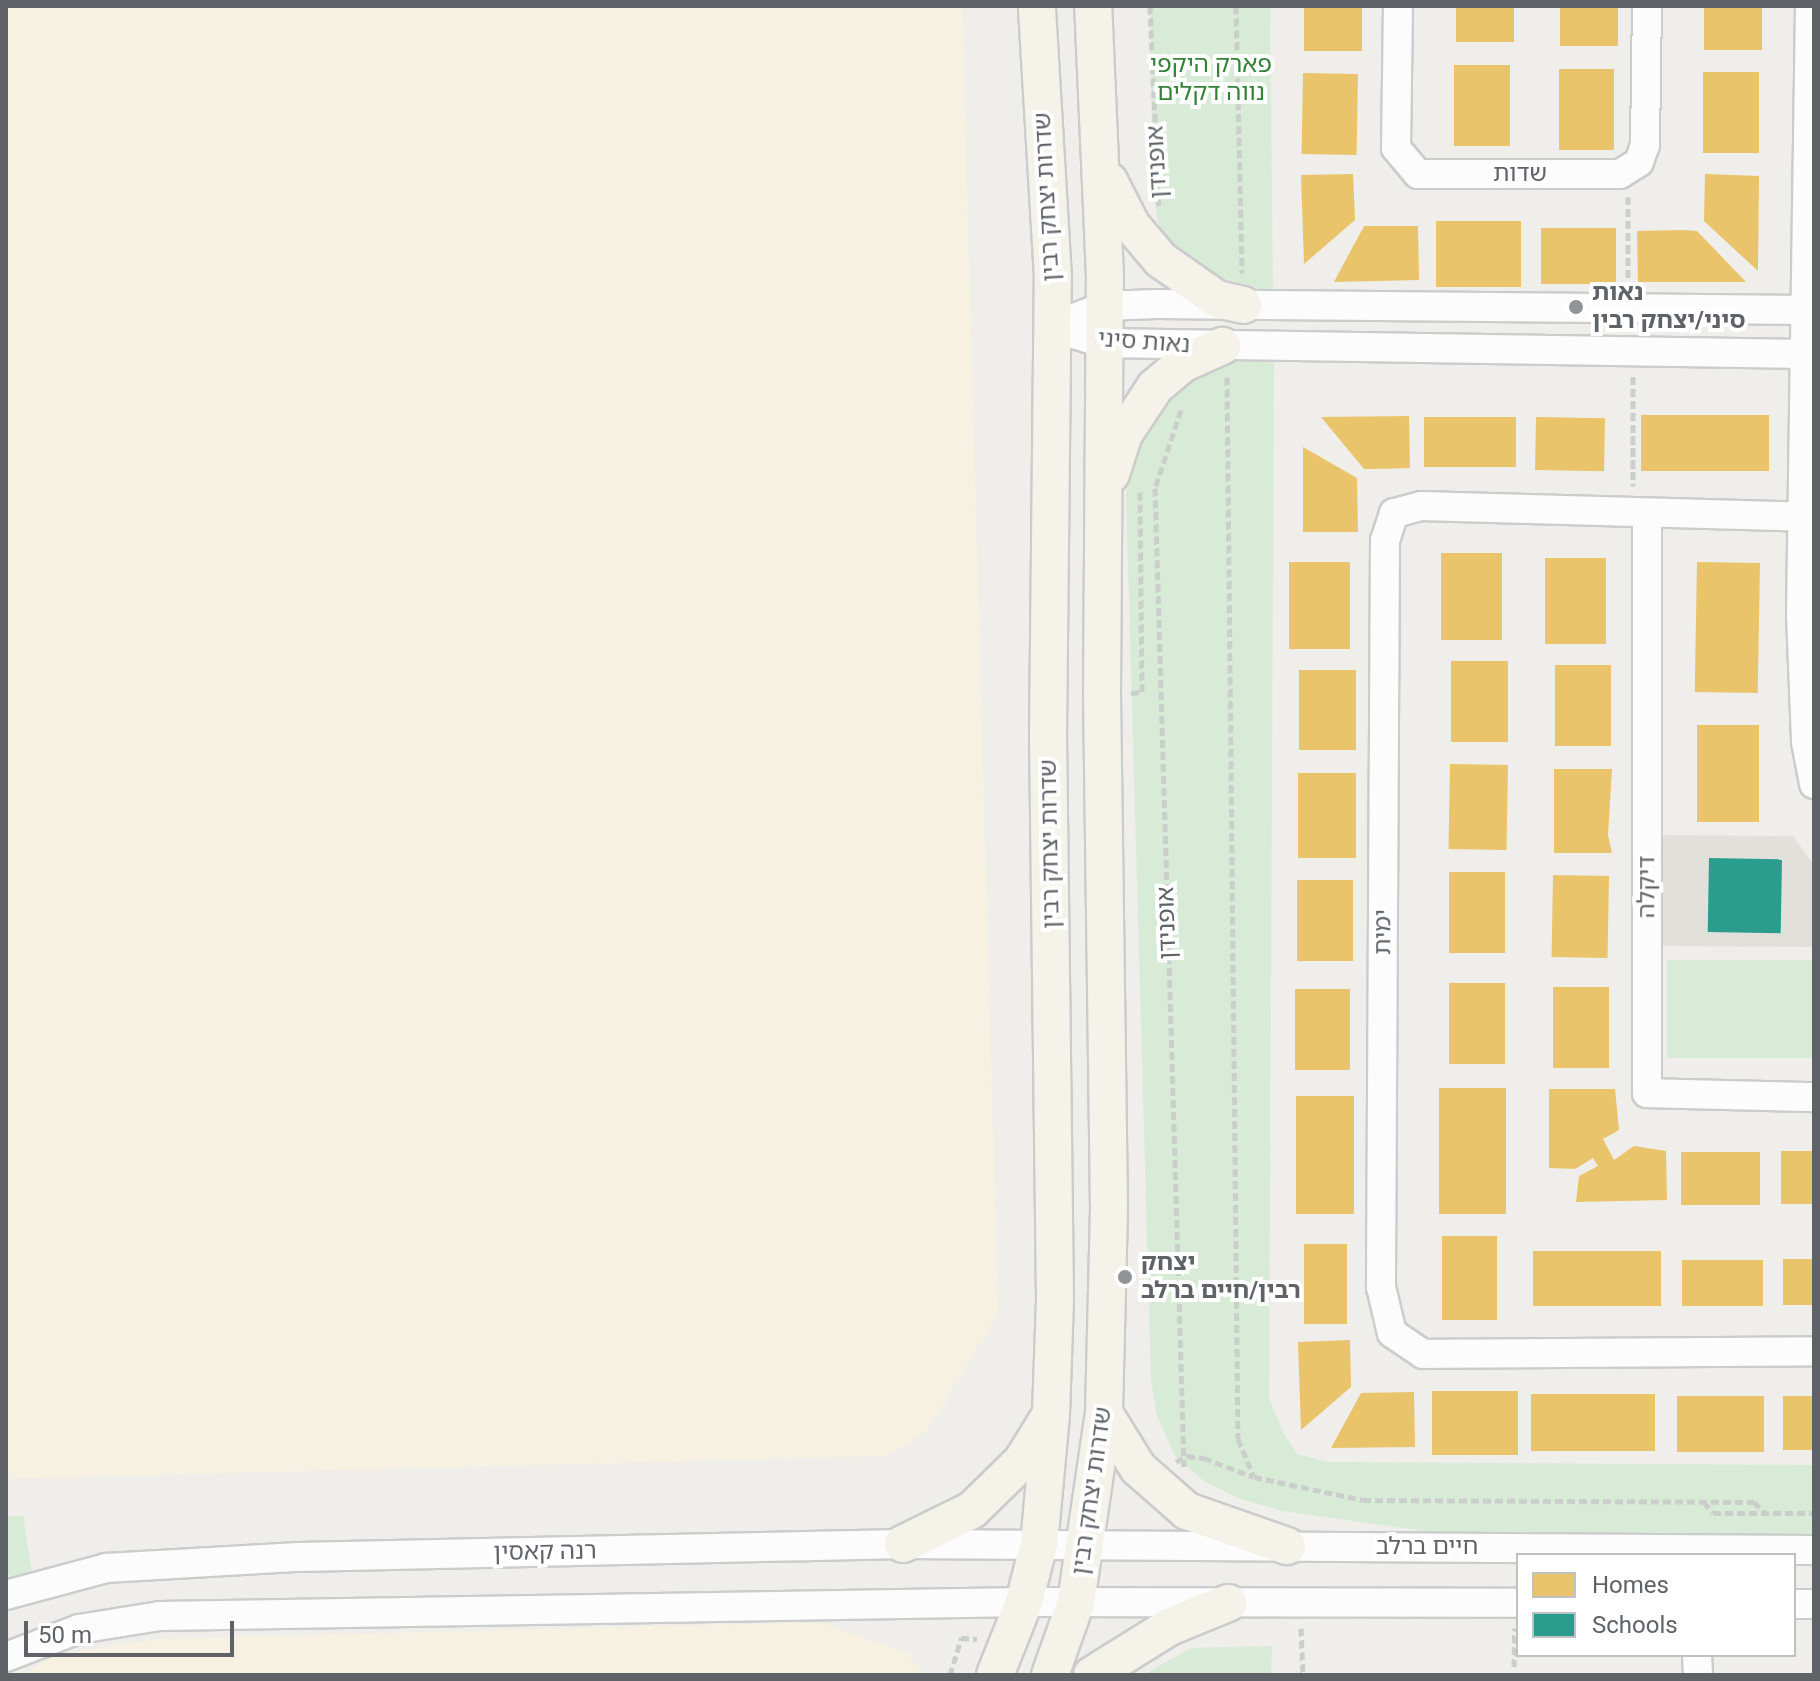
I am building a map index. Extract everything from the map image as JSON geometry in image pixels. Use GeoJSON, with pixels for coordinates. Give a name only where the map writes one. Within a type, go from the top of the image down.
{"type":"FeatureCollection","features":[{"type":"Feature","properties":{"kind":"main road","name":"שדרות יצחק רבין"},"geometry":{"type":"LineString","coordinates":[[995,1675],[1024,1602],[1039,1544],[1051,1414],[1051,327],[1037,6]]}},
{"type":"Feature","properties":{"kind":"main road","name":"שדרות יצחק רבין"},"geometry":{"type":"LineString","coordinates":[[1050,1675],[1076,1602],[1104,1413],[1109,1208],[1102,502],[1104,170],[1093,6]]}},
{"type":"Feature","properties":{"kind":"main road"},"geometry":{"type":"LineString","coordinates":[[1104,170],[1132,226],[1161,260],[1217,299],[1243,305]]}},
{"type":"Feature","properties":{"kind":"main road"},"geometry":{"type":"LineString","coordinates":[[1102,502],[1124,434],[1139,406],[1184,363],[1221,359]]}},
{"type":"Feature","properties":{"kind":"main road"},"geometry":{"type":"LineString","coordinates":[[1104,1413],[1138,1468],[1187,1511],[1287,1546]]}},
{"type":"Feature","properties":{"kind":"main road"},"geometry":{"type":"LineString","coordinates":[[903,1544],[972,1510],[1022,1461],[1051,1414]]}},
{"type":"Feature","properties":{"kind":"main road"},"geometry":{"type":"LineString","coordinates":[[1092,1675],[1159,1632],[1228,1603]]}},
{"type":"Feature","properties":{"kind":"street","name":"שדות"},"geometry":{"type":"LineString","coordinates":[[1398,6],[1396,148],[1418,174],[1620,174],[1628,169]]}},
{"type":"Feature","properties":{"kind":"street"},"geometry":{"type":"LineString","coordinates":[[1628,169],[1639,162],[1645,145],[1647,6]]}},
{"type":"Feature","properties":{"kind":"street"},"geometry":{"type":"LineString","coordinates":[[1811,9],[1805,354],[1808,517],[1801,615],[1806,742],[1814,784]]}},
{"type":"Feature","properties":{"kind":"street","name":"נאות סיני"},"geometry":{"type":"LineString","coordinates":[[1051,327],[1105,306],[1806,310]]}},
{"type":"Feature","properties":{"kind":"street","name":"נאות סיני"},"geometry":{"type":"LineString","coordinates":[[1051,327],[1103,343],[1221,359],[1633,351],[1805,354]]}},
{"type":"Feature","properties":{"kind":"street","name":"ימית"},"geometry":{"type":"LineString","coordinates":[[1808,517],[1421,506],[1394,513],[1389,524],[1381,1271],[1385,1313],[1392,1333],[1423,1354],[1814,1351]]}},
{"type":"Feature","properties":{"kind":"street","name":"דיקלה"},"geometry":{"type":"LineString","coordinates":[[1640,514],[1647,1093],[1814,1097]]}},
{"type":"Feature","properties":{"kind":"street"},"geometry":{"type":"LineString","coordinates":[[1801,615],[1814,672]]}},
{"type":"Feature","properties":{"kind":"street","name":"רנה קאסין"},"geometry":{"type":"LineString","coordinates":[[6,1595],[66,1576],[156,1561],[903,1544],[1087,1544]]}},
{"type":"Feature","properties":{"kind":"street","name":"חיים ברלב"},"geometry":{"type":"LineString","coordinates":[[1087,1544],[1814,1550]]}},
{"type":"Feature","properties":{"kind":"street"},"geometry":{"type":"LineString","coordinates":[[6,1657],[79,1629],[160,1616],[1024,1602],[1516,1603]]}},
{"type":"Feature","properties":{"kind":"path","name":"אופנידן"},"geometry":{"type":"LineString","coordinates":[[1150,6],[1160,213]]}},
{"type":"Feature","properties":{"kind":"path"},"geometry":{"type":"LineString","coordinates":[[1236,6],[1243,305]]}},
{"type":"Feature","properties":{"kind":"path"},"geometry":{"type":"LineString","coordinates":[[1628,169],[1628,308]]}},
{"type":"Feature","properties":{"kind":"path"},"geometry":{"type":"LineString","coordinates":[[1633,351],[1640,514]]}},
{"type":"Feature","properties":{"kind":"path"},"geometry":{"type":"LineString","coordinates":[[1221,359],[1227,368],[1238,1439],[1254,1477],[1363,1500],[1754,1502],[1766,1514]]}},
{"type":"Feature","properties":{"kind":"path","name":"אופנידן"},"geometry":{"type":"LineString","coordinates":[[1186,395],[1155,488],[1187,1456],[1254,1477]]}},
{"type":"Feature","properties":{"kind":"path"},"geometry":{"type":"LineString","coordinates":[[1172,411],[1179,403]]}},
{"type":"Feature","properties":{"kind":"path"},"geometry":{"type":"LineString","coordinates":[[1142,473],[1142,692]]}},
{"type":"Feature","properties":{"kind":"path"},"geometry":{"type":"LineString","coordinates":[[1703,1501],[1713,1513],[1814,1513]]}},
{"type":"Feature","properties":{"kind":"path"},"geometry":{"type":"LineString","coordinates":[[1300,1603],[1303,1675]]}},
{"type":"Feature","properties":{"kind":"path"},"geometry":{"type":"LineString","coordinates":[[1514,1667],[1516,1603]]}},
{"type":"Feature","properties":{"kind":"path"},"geometry":{"type":"LineString","coordinates":[[950,1675],[961,1638],[978,1639]]}},
{"type":"Feature","properties":{"kind":"shaded area"},"geometry":{"type":"Polygon","coordinates":[[[1663,835],[1793,836],[1814,865],[1814,947],[1663,946],[1663,835]]]}},
{"type":"Feature","properties":{"kind":"green space","name":"פארק היקפי נווה דקלים"},"geometry":{"type":"Polygon","coordinates":[[[1150,6],[1270,6],[1273,292],[1201,273],[1165,241],[1153,197],[1150,6]]]}},
{"type":"Feature","properties":{"kind":"green space"},"geometry":{"type":"Polygon","coordinates":[[[1247,356],[1274,359],[1269,1398],[1283,1432],[1297,1454],[1328,1462],[1814,1465],[1814,1535],[1446,1534],[1282,1511],[1238,1498],[1205,1482],[1175,1456],[1157,1416],[1151,1379],[1126,494],[1131,457],[1147,416],[1214,360],[1247,356]]]}},
{"type":"Feature","properties":{"kind":"green space"},"geometry":{"type":"Polygon","coordinates":[[[1667,960],[1814,960],[1814,1058],[1667,1058],[1667,960]]]}},
{"type":"Feature","properties":{"kind":"green space"},"geometry":{"type":"Polygon","coordinates":[[[6,1516],[23,1516],[33,1578],[6,1587],[6,1516]]]}},
{"type":"Feature","properties":{"kind":"green space"},"geometry":{"type":"Polygon","coordinates":[[[1272,1646],[1271,1675],[1143,1675],[1191,1648],[1272,1646]]]}},
{"type":"Feature","properties":{"kind":"sand"},"geometry":{"type":"Polygon","coordinates":[[[6,6],[962,6],[998,1314],[927,1431],[888,1456],[6,1479],[6,6]]]}},
{"type":"Feature","properties":{"kind":"sand"},"geometry":{"type":"Polygon","coordinates":[[[819,1622],[908,1653],[924,1675],[22,1675],[58,1654],[160,1639],[819,1622]]]}},
{"type":"Feature","properties":{"kind":"building: Homes"},"geometry":{"type":"Polygon","coordinates":[[[1304,6],[1362,6],[1362,51],[1304,51],[1304,6]]]}},
{"type":"Feature","properties":{"kind":"building: Homes"},"geometry":{"type":"Polygon","coordinates":[[[1456,6],[1514,6],[1514,42],[1456,42],[1456,6]]]}},
{"type":"Feature","properties":{"kind":"building: Homes"},"geometry":{"type":"Polygon","coordinates":[[[1560,6],[1618,6],[1618,46],[1560,46],[1560,6]]]}},
{"type":"Feature","properties":{"kind":"building: Homes"},"geometry":{"type":"Polygon","coordinates":[[[1704,6],[1762,6],[1762,50],[1704,50],[1704,6]]]}},
{"type":"Feature","properties":{"kind":"building: Homes"},"geometry":{"type":"Polygon","coordinates":[[[1454,65],[1510,65],[1510,146],[1454,146],[1454,65]]]}},
{"type":"Feature","properties":{"kind":"building: Homes"},"geometry":{"type":"Polygon","coordinates":[[[1559,69],[1614,69],[1614,150],[1559,150],[1559,69]]]}},
{"type":"Feature","properties":{"kind":"building: Homes"},"geometry":{"type":"Polygon","coordinates":[[[1703,72],[1759,72],[1759,153],[1703,153],[1703,72]]]}},
{"type":"Feature","properties":{"kind":"building: Homes"},"geometry":{"type":"Polygon","coordinates":[[[1303,73],[1358,74],[1357,155],[1302,154],[1303,73]]]}},
{"type":"Feature","properties":{"kind":"building: Homes"},"geometry":{"type":"Polygon","coordinates":[[[1353,174],[1355,220],[1304,264],[1301,175],[1353,174]]]}},
{"type":"Feature","properties":{"kind":"building: Homes"},"geometry":{"type":"Polygon","coordinates":[[[1705,174],[1759,176],[1758,271],[1704,221],[1705,174]]]}},
{"type":"Feature","properties":{"kind":"building: Homes"},"geometry":{"type":"Polygon","coordinates":[[[1436,221],[1521,221],[1521,287],[1436,287],[1436,221]]]}},
{"type":"Feature","properties":{"kind":"building: Homes"},"geometry":{"type":"Polygon","coordinates":[[[1364,226],[1418,226],[1419,280],[1334,282],[1364,226]]]}},
{"type":"Feature","properties":{"kind":"building: Homes"},"geometry":{"type":"Polygon","coordinates":[[[1541,228],[1616,228],[1616,284],[1541,284],[1541,228]]]}},
{"type":"Feature","properties":{"kind":"building: Homes"},"geometry":{"type":"Polygon","coordinates":[[[1637,231],[1697,231],[1746,282],[1638,282],[1637,231]]]}},
{"type":"Feature","properties":{"kind":"building: Homes"},"geometry":{"type":"Polygon","coordinates":[[[1641,415],[1769,415],[1769,471],[1641,471],[1641,415]]]}},
{"type":"Feature","properties":{"kind":"building: Homes"},"geometry":{"type":"Polygon","coordinates":[[[1409,416],[1410,468],[1375,469],[1364,469],[1321,417],[1409,416]]]}},
{"type":"Feature","properties":{"kind":"building: Homes"},"geometry":{"type":"Polygon","coordinates":[[[1424,417],[1516,417],[1516,467],[1424,467],[1424,417]]]}},
{"type":"Feature","properties":{"kind":"building: Homes"},"geometry":{"type":"Polygon","coordinates":[[[1536,417],[1605,418],[1604,471],[1535,470],[1536,417]]]}},
{"type":"Feature","properties":{"kind":"building: Homes"},"geometry":{"type":"Polygon","coordinates":[[[1303,447],[1357,478],[1358,532],[1303,532],[1303,447]]]}},
{"type":"Feature","properties":{"kind":"building: Homes"},"geometry":{"type":"Polygon","coordinates":[[[1441,553],[1502,553],[1502,640],[1441,640],[1441,553]]]}},
{"type":"Feature","properties":{"kind":"building: Homes"},"geometry":{"type":"Polygon","coordinates":[[[1545,558],[1606,558],[1606,644],[1545,644],[1545,558]]]}},
{"type":"Feature","properties":{"kind":"building: Homes"},"geometry":{"type":"Polygon","coordinates":[[[1289,562],[1350,562],[1350,649],[1289,649],[1289,562]]]}},
{"type":"Feature","properties":{"kind":"building: Homes"},"geometry":{"type":"Polygon","coordinates":[[[1697,562],[1760,563],[1758,693],[1695,692],[1697,562]]]}},
{"type":"Feature","properties":{"kind":"building: Homes"},"geometry":{"type":"Polygon","coordinates":[[[1451,661],[1508,661],[1508,742],[1451,742],[1451,661]]]}},
{"type":"Feature","properties":{"kind":"building: Homes"},"geometry":{"type":"Polygon","coordinates":[[[1555,665],[1611,665],[1611,746],[1555,746],[1555,665]]]}},
{"type":"Feature","properties":{"kind":"building: Homes"},"geometry":{"type":"Polygon","coordinates":[[[1299,670],[1356,670],[1356,750],[1299,750],[1299,670]]]}},
{"type":"Feature","properties":{"kind":"building: Homes"},"geometry":{"type":"Polygon","coordinates":[[[1697,725],[1759,725],[1759,822],[1697,822],[1697,725]]]}},
{"type":"Feature","properties":{"kind":"building: Homes"},"geometry":{"type":"Polygon","coordinates":[[[1450,764],[1508,765],[1507,850],[1449,849],[1450,764]]]}},
{"type":"Feature","properties":{"kind":"building: Homes"},"geometry":{"type":"Polygon","coordinates":[[[1554,769],[1612,769],[1608,835],[1612,853],[1554,853],[1554,769]]]}},
{"type":"Feature","properties":{"kind":"building: Homes"},"geometry":{"type":"Polygon","coordinates":[[[1298,773],[1356,773],[1356,858],[1298,858],[1298,773]]]}},
{"type":"Feature","properties":{"kind":"building: Homes"},"geometry":{"type":"Polygon","coordinates":[[[1449,872],[1505,872],[1505,953],[1449,953],[1449,872]]]}},
{"type":"Feature","properties":{"kind":"building: Homes"},"geometry":{"type":"Polygon","coordinates":[[[1553,875],[1609,876],[1608,958],[1552,957],[1553,875]]]}},
{"type":"Feature","properties":{"kind":"building: Homes"},"geometry":{"type":"Polygon","coordinates":[[[1297,880],[1353,880],[1353,961],[1297,961],[1297,880]]]}},
{"type":"Feature","properties":{"kind":"building: Homes"},"geometry":{"type":"Polygon","coordinates":[[[1449,983],[1505,983],[1505,1064],[1449,1064],[1449,983]]]}},
{"type":"Feature","properties":{"kind":"building: Homes"},"geometry":{"type":"Polygon","coordinates":[[[1553,987],[1609,987],[1609,1068],[1553,1068],[1553,987]]]}},
{"type":"Feature","properties":{"kind":"building: Homes"},"geometry":{"type":"Polygon","coordinates":[[[1295,989],[1350,989],[1350,1070],[1295,1070],[1295,989]]]}},
{"type":"Feature","properties":{"kind":"building: Homes"},"geometry":{"type":"Polygon","coordinates":[[[1439,1088],[1506,1088],[1506,1214],[1439,1214],[1439,1088]]]}},
{"type":"Feature","properties":{"kind":"building: Homes"},"geometry":{"type":"Polygon","coordinates":[[[1549,1089],[1615,1089],[1619,1130],[1603,1139],[1614,1160],[1634,1146],[1666,1151],[1667,1200],[1576,1202],[1579,1176],[1598,1166],[1593,1158],[1575,1169],[1549,1168],[1549,1089]]]}},
{"type":"Feature","properties":{"kind":"building: Homes"},"geometry":{"type":"Polygon","coordinates":[[[1296,1096],[1354,1096],[1354,1214],[1296,1214],[1296,1096]]]}},
{"type":"Feature","properties":{"kind":"building: Homes"},"geometry":{"type":"Polygon","coordinates":[[[1781,1151],[1814,1151],[1814,1204],[1781,1204],[1781,1151]]]}},
{"type":"Feature","properties":{"kind":"building: Homes"},"geometry":{"type":"Polygon","coordinates":[[[1681,1152],[1760,1152],[1760,1205],[1681,1205],[1681,1152]]]}},
{"type":"Feature","properties":{"kind":"building: Homes"},"geometry":{"type":"Polygon","coordinates":[[[1442,1236],[1497,1236],[1497,1320],[1442,1320],[1442,1236]]]}},
{"type":"Feature","properties":{"kind":"building: Homes"},"geometry":{"type":"Polygon","coordinates":[[[1304,1244],[1347,1244],[1347,1324],[1304,1324],[1304,1244]]]}},
{"type":"Feature","properties":{"kind":"building: Homes"},"geometry":{"type":"Polygon","coordinates":[[[1533,1251],[1661,1251],[1661,1306],[1533,1306],[1533,1251]]]}},
{"type":"Feature","properties":{"kind":"building: Homes"},"geometry":{"type":"Polygon","coordinates":[[[1783,1259],[1814,1259],[1814,1305],[1783,1305],[1783,1259]]]}},
{"type":"Feature","properties":{"kind":"building: Homes"},"geometry":{"type":"Polygon","coordinates":[[[1682,1260],[1763,1260],[1763,1306],[1682,1306],[1682,1260]]]}},
{"type":"Feature","properties":{"kind":"building: Homes"},"geometry":{"type":"Polygon","coordinates":[[[1350,1340],[1351,1387],[1301,1430],[1298,1342],[1350,1340]]]}},
{"type":"Feature","properties":{"kind":"building: Homes"},"geometry":{"type":"Polygon","coordinates":[[[1432,1391],[1518,1391],[1518,1455],[1432,1455],[1432,1391]]]}},
{"type":"Feature","properties":{"kind":"building: Homes"},"geometry":{"type":"Polygon","coordinates":[[[1414,1392],[1415,1447],[1331,1448],[1361,1393],[1414,1392]]]}},
{"type":"Feature","properties":{"kind":"building: Homes"},"geometry":{"type":"Polygon","coordinates":[[[1531,1394],[1655,1394],[1655,1451],[1531,1451],[1531,1394]]]}},
{"type":"Feature","properties":{"kind":"building: Homes"},"geometry":{"type":"Polygon","coordinates":[[[1677,1396],[1764,1396],[1764,1452],[1677,1452],[1677,1396]]]}},
{"type":"Feature","properties":{"kind":"building: Homes"},"geometry":{"type":"Polygon","coordinates":[[[1783,1396],[1814,1396],[1814,1450],[1783,1450],[1783,1396]]]}},
{"type":"Feature","properties":{"kind":"building: Schools"},"geometry":{"type":"Polygon","coordinates":[[[1709,858],[1782,859],[1781,933],[1708,932],[1709,858]]]}},
{"type":"Feature","properties":{"kind":"place","name":"נאות סיני/יצחק רבין"},"geometry":{"type":"Point","coordinates":[1576,307]}},
{"type":"Feature","properties":{"kind":"place","name":"יצחק רבין/חיים ברלב"},"geometry":{"type":"Point","coordinates":[1125,1277]}}]}
